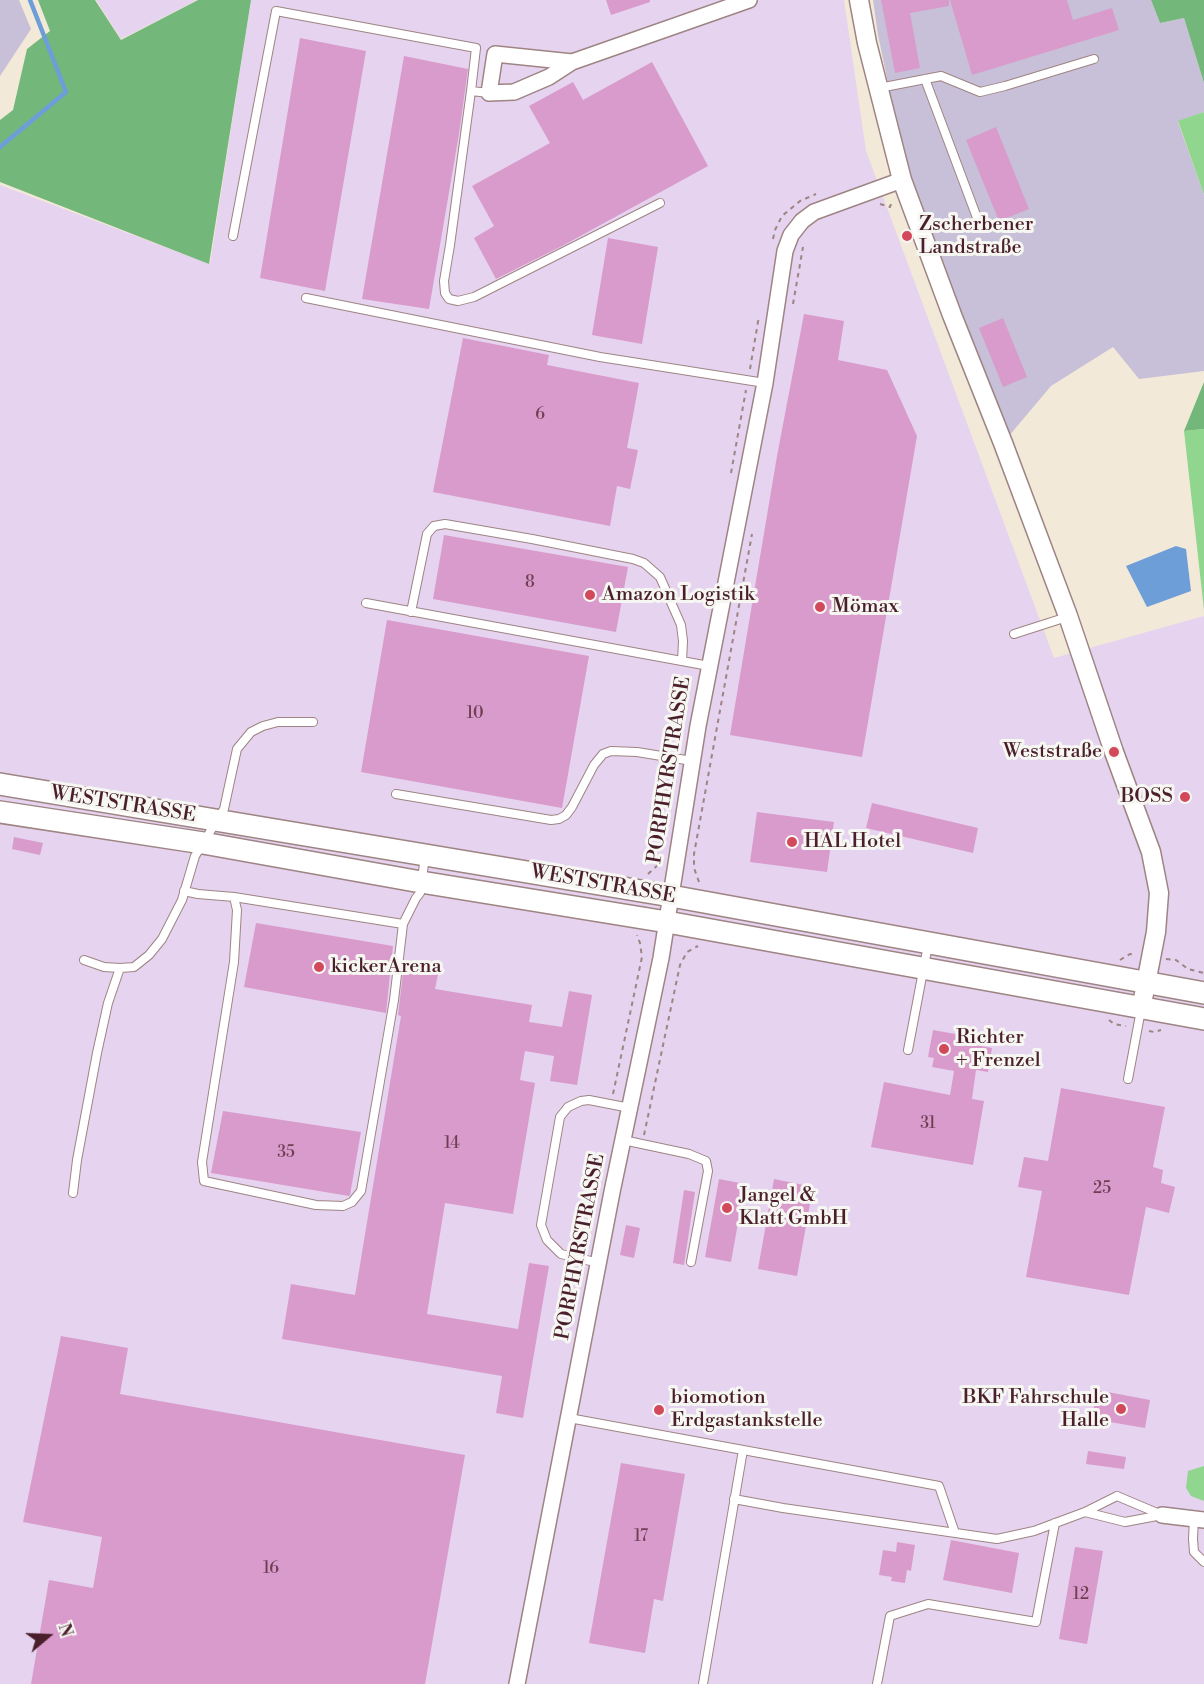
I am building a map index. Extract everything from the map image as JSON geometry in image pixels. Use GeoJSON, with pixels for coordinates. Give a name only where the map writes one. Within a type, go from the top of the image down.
{"type":"FeatureCollection","features":[{"type":"Feature","properties":{"kind":"main road","name":"WESTSTRASSE"},"geometry":{"type":"LineString","coordinates":[[0,784],[671,896],[1204,993]]}},
{"type":"Feature","properties":{"kind":"main road"},"geometry":{"type":"LineString","coordinates":[[0,812],[203,843],[667,922],[1204,1019]]}},
{"type":"Feature","properties":{"kind":"street"},"geometry":{"type":"LineString","coordinates":[[572,62],[495,54],[489,93],[514,92],[549,77],[572,62],[749,0]]}},
{"type":"Feature","properties":{"kind":"street"},"geometry":{"type":"LineString","coordinates":[[859,0],[867,43],[902,180],[1068,616],[1151,852],[1159,893],[1156,932],[1141,1008]]}},
{"type":"Feature","properties":{"kind":"street","name":"PORPHYRSTRASSE"},"geometry":{"type":"LineString","coordinates":[[517,1684],[623,1140],[661,958],[692,761],[765,383],[785,251],[791,235],[802,221],[814,212],[902,180]]}},
{"type":"Feature","properties":{"kind":"street"},"geometry":{"type":"LineString","coordinates":[[1162,1515],[1199,1519]]}},
{"type":"Feature","properties":{"kind":"lane"},"geometry":{"type":"LineString","coordinates":[[233,236],[276,10],[476,48],[444,281],[445,293],[449,299],[458,301],[474,297],[660,202]]}},
{"type":"Feature","properties":{"kind":"lane"},"geometry":{"type":"LineString","coordinates":[[879,88],[941,76],[980,92],[1094,59]]}},
{"type":"Feature","properties":{"kind":"lane"},"geometry":{"type":"LineString","coordinates":[[924,79],[979,224]]}},
{"type":"Feature","properties":{"kind":"lane"},"geometry":{"type":"LineString","coordinates":[[471,91],[489,93]]}},
{"type":"Feature","properties":{"kind":"lane"},"geometry":{"type":"LineString","coordinates":[[306,298],[600,357],[765,383]]}},
{"type":"Feature","properties":{"kind":"lane"},"geometry":{"type":"LineString","coordinates":[[411,612],[427,534],[434,526],[445,524],[532,539],[644,563],[660,577],[681,625],[683,641],[681,661]]}},
{"type":"Feature","properties":{"kind":"lane"},"geometry":{"type":"LineString","coordinates":[[366,603],[709,666]]}},
{"type":"Feature","properties":{"kind":"lane"},"geometry":{"type":"LineString","coordinates":[[1014,634],[1068,616]]}},
{"type":"Feature","properties":{"kind":"lane"},"geometry":{"type":"LineString","coordinates":[[84,960],[104,967],[120,968],[134,966],[149,956],[162,939],[182,900],[195,855],[224,809],[237,749],[251,732],[278,722],[312,722]]}},
{"type":"Feature","properties":{"kind":"lane"},"geometry":{"type":"LineString","coordinates":[[396,794],[551,820],[566,815],[594,765],[603,754],[637,752],[692,761]]}},
{"type":"Feature","properties":{"kind":"lane"},"geometry":{"type":"LineString","coordinates":[[234,897],[237,910],[234,962],[201,1162],[204,1181],[316,1205],[343,1206],[352,1202],[361,1191],[394,999],[403,924],[420,893],[426,855]]}},
{"type":"Feature","properties":{"kind":"lane"},"geometry":{"type":"LineString","coordinates":[[184,891],[403,924]]}},
{"type":"Feature","properties":{"kind":"lane"},"geometry":{"type":"LineString","coordinates":[[908,1050],[928,944]]}},
{"type":"Feature","properties":{"kind":"lane"},"geometry":{"type":"LineString","coordinates":[[73,1194],[97,1053],[108,1003],[120,968]]}},
{"type":"Feature","properties":{"kind":"lane"},"geometry":{"type":"LineString","coordinates":[[1128,1079],[1141,1008]]}},
{"type":"Feature","properties":{"kind":"lane"},"geometry":{"type":"LineString","coordinates":[[599,1263],[561,1254],[547,1240],[541,1225],[560,1117],[568,1107],[581,1101],[589,1100],[630,1108]]}},
{"type":"Feature","properties":{"kind":"lane"},"geometry":{"type":"LineString","coordinates":[[623,1140],[689,1154],[706,1161],[708,1167],[691,1262]]}},
{"type":"Feature","properties":{"kind":"lane"},"geometry":{"type":"LineString","coordinates":[[569,1418],[939,1486],[955,1533]]}},
{"type":"Feature","properties":{"kind":"lane"},"geometry":{"type":"LineString","coordinates":[[703,1684],[743,1450]]}},
{"type":"Feature","properties":{"kind":"lane"},"geometry":{"type":"LineString","coordinates":[[734,1499],[997,1539],[1034,1531],[1085,1512],[1117,1496],[1162,1515]]}},
{"type":"Feature","properties":{"kind":"lane"},"geometry":{"type":"LineString","coordinates":[[1085,1512],[1125,1522],[1162,1515]]}},
{"type":"Feature","properties":{"kind":"lane"},"geometry":{"type":"LineString","coordinates":[[1199,1519],[1194,1552],[1204,1562]]}},
{"type":"Feature","properties":{"kind":"lane"},"geometry":{"type":"LineString","coordinates":[[878,1684],[890,1616],[928,1604],[1036,1622],[1055,1523]]}},
{"type":"Feature","properties":{"kind":"path"},"geometry":{"type":"LineString","coordinates":[[873,205],[890,207],[902,180]]}},
{"type":"Feature","properties":{"kind":"path"},"geometry":{"type":"LineString","coordinates":[[793,304],[804,245]]}},
{"type":"Feature","properties":{"kind":"path"},"geometry":{"type":"LineString","coordinates":[[698,881],[694,868],[694,854],[753,526]]}},
{"type":"Feature","properties":{"kind":"path"},"geometry":{"type":"LineString","coordinates":[[611,1104],[642,957],[640,944]]}},
{"type":"Feature","properties":{"kind":"path"},"geometry":{"type":"LineString","coordinates":[[643,1144],[681,965],[687,952]]}},
{"type":"Feature","properties":{"kind":"shaded area"},"geometry":{"type":"Polygon","coordinates":[[[0,0],[19,0],[31,29],[0,76],[0,0]]]}},
{"type":"Feature","properties":{"kind":"shaded area"},"geometry":{"type":"Polygon","coordinates":[[[96,0],[197,0],[121,39],[96,0]]]}},
{"type":"Feature","properties":{"kind":"shaded area"},"geometry":{"type":"Polygon","coordinates":[[[251,0],[844,0],[866,151],[1054,658],[1204,616],[1204,1684],[0,1684],[0,185],[210,264],[251,0]]]}},
{"type":"Feature","properties":{"kind":"shaded area"},"geometry":{"type":"Polygon","coordinates":[[[873,0],[1151,0],[1160,23],[1184,18],[1204,83],[1204,112],[1178,122],[1204,195],[1204,371],[1139,379],[1113,347],[1051,386],[1003,443],[904,159],[873,0]]]}},
{"type":"Feature","properties":{"kind":"green space"},"geometry":{"type":"Polygon","coordinates":[[[38,0],[95,0],[121,40],[198,0],[251,0],[209,264],[0,182],[0,120],[13,110],[27,49],[50,31],[38,0]]]}},
{"type":"Feature","properties":{"kind":"green space"},"geometry":{"type":"Polygon","coordinates":[[[1151,0],[1204,0],[1204,83],[1184,18],[1160,23],[1151,0]]]}},
{"type":"Feature","properties":{"kind":"green space"},"geometry":{"type":"Polygon","coordinates":[[[1204,112],[1204,195],[1178,121],[1204,112]]]}},
{"type":"Feature","properties":{"kind":"green space"},"geometry":{"type":"Polygon","coordinates":[[[1204,382],[1204,429],[1184,431],[1204,382]]]}},
{"type":"Feature","properties":{"kind":"green space"},"geometry":{"type":"Polygon","coordinates":[[[1204,429],[1204,610],[1184,431],[1204,429]]]}},
{"type":"Feature","properties":{"kind":"green space"},"geometry":{"type":"Polygon","coordinates":[[[1204,1466],[1204,1501],[1191,1496],[1186,1488],[1188,1471],[1204,1466]]]}},
{"type":"Feature","properties":{"kind":"water"},"geometry":{"type":"Polygon","coordinates":[[[1176,546],[1186,549],[1191,591],[1147,607],[1126,566],[1176,546]]]}},
{"type":"Feature","properties":{"kind":"building"},"geometry":{"type":"Polygon","coordinates":[[[606,0],[650,0],[650,2],[611,15],[606,0]]]}},
{"type":"Feature","properties":{"kind":"building"},"geometry":{"type":"Polygon","coordinates":[[[881,0],[949,0],[949,6],[910,13],[920,68],[895,73],[881,0]]]}},
{"type":"Feature","properties":{"kind":"building"},"geometry":{"type":"Polygon","coordinates":[[[950,0],[1067,0],[1073,20],[1112,8],[1119,30],[972,75],[950,0]]]}},
{"type":"Feature","properties":{"kind":"building"},"geometry":{"type":"Polygon","coordinates":[[[300,38],[366,51],[325,291],[260,278],[300,38]]]}},
{"type":"Feature","properties":{"kind":"building"},"geometry":{"type":"Polygon","coordinates":[[[404,56],[468,69],[429,309],[362,299],[404,56]]]}},
{"type":"Feature","properties":{"kind":"building"},"geometry":{"type":"Polygon","coordinates":[[[652,62],[708,166],[564,245],[496,279],[474,238],[494,226],[472,186],[550,143],[529,106],[573,82],[583,100],[652,62]]]}},
{"type":"Feature","properties":{"kind":"building"},"geometry":{"type":"Polygon","coordinates":[[[996,127],[1029,209],[999,221],[966,140],[996,127]]]}},
{"type":"Feature","properties":{"kind":"building"},"geometry":{"type":"Polygon","coordinates":[[[608,238],[658,247],[642,344],[592,335],[608,238]]]}},
{"type":"Feature","properties":{"kind":"building","name":"Mömax"},"geometry":{"type":"Polygon","coordinates":[[[804,314],[844,321],[838,360],[887,370],[917,436],[862,757],[730,735],[777,456],[804,314]]]}},
{"type":"Feature","properties":{"kind":"building"},"geometry":{"type":"Polygon","coordinates":[[[1003,318],[1027,377],[1003,387],[979,328],[1003,318]]]}},
{"type":"Feature","properties":{"kind":"building"},"geometry":{"type":"Polygon","coordinates":[[[463,338],[549,355],[547,365],[639,383],[627,448],[638,450],[630,489],[617,486],[610,526],[433,492],[463,338]]]}},
{"type":"Feature","properties":{"kind":"building"},"geometry":{"type":"Polygon","coordinates":[[[444,535],[628,567],[616,632],[433,599],[444,535]]]}},
{"type":"Feature","properties":{"kind":"building"},"geometry":{"type":"Polygon","coordinates":[[[387,620],[589,656],[562,808],[361,772],[387,620]]]}},
{"type":"Feature","properties":{"kind":"building"},"geometry":{"type":"Polygon","coordinates":[[[872,803],[978,828],[973,853],[866,828],[872,803]]]}},
{"type":"Feature","properties":{"kind":"building","name":"HAL Hotel"},"geometry":{"type":"Polygon","coordinates":[[[757,812],[834,822],[827,872],[750,862],[757,812]]]}},
{"type":"Feature","properties":{"kind":"building"},"geometry":{"type":"Polygon","coordinates":[[[14,837],[43,843],[40,855],[12,849],[14,837]]]}},
{"type":"Feature","properties":{"kind":"building","name":"kickerArena"},"geometry":{"type":"Polygon","coordinates":[[[256,923],[393,946],[386,1013],[244,987],[256,923]]]}},
{"type":"Feature","properties":{"kind":"building"},"geometry":{"type":"Polygon","coordinates":[[[404,964],[439,969],[435,989],[532,1005],[529,1022],[562,1027],[569,991],[592,995],[577,1085],[550,1081],[554,1056],[525,1051],[520,1080],[535,1083],[513,1214],[445,1203],[427,1314],[518,1329],[529,1263],[549,1266],[523,1418],[496,1413],[502,1376],[282,1339],[291,1284],[355,1295],[401,1016],[398,1015],[404,964]]]}},
{"type":"Feature","properties":{"kind":"building"},"geometry":{"type":"Polygon","coordinates":[[[933,1030],[961,1035],[959,1042],[992,1048],[988,1072],[976,1070],[972,1099],[984,1101],[973,1165],[871,1147],[884,1082],[950,1095],[954,1071],[932,1067],[934,1058],[928,1057],[933,1030]]]}},
{"type":"Feature","properties":{"kind":"building"},"geometry":{"type":"Polygon","coordinates":[[[1061,1088],[1165,1107],[1153,1167],[1163,1170],[1161,1183],[1175,1187],[1169,1213],[1146,1207],[1129,1295],[1026,1277],[1042,1191],[1018,1187],[1024,1157],[1048,1161],[1061,1088]]]}},
{"type":"Feature","properties":{"kind":"building"},"geometry":{"type":"Polygon","coordinates":[[[223,1111],[361,1132],[350,1195],[211,1173],[223,1111]]]}},
{"type":"Feature","properties":{"kind":"building","name":"Jangel & Klatt GmbH"},"geometry":{"type":"Polygon","coordinates":[[[719,1179],[745,1184],[731,1262],[705,1257],[719,1179]]]}},
{"type":"Feature","properties":{"kind":"building"},"geometry":{"type":"Polygon","coordinates":[[[774,1179],[813,1187],[797,1276],[758,1269],[774,1179]]]}},
{"type":"Feature","properties":{"kind":"building"},"geometry":{"type":"Polygon","coordinates":[[[684,1190],[695,1192],[684,1265],[673,1263],[684,1190]]]}},
{"type":"Feature","properties":{"kind":"building"},"geometry":{"type":"Polygon","coordinates":[[[626,1225],[640,1228],[634,1258],[620,1255],[626,1225]]]}},
{"type":"Feature","properties":{"kind":"building"},"geometry":{"type":"Polygon","coordinates":[[[61,1336],[128,1348],[120,1394],[465,1455],[425,1684],[31,1684],[49,1580],[93,1588],[102,1537],[23,1522],[61,1336]]]}},
{"type":"Feature","properties":{"kind":"building","name":"BKF Fahrschule Halle"},"geometry":{"type":"Polygon","coordinates":[[[1097,1390],[1150,1400],[1145,1428],[1092,1419],[1097,1390]]]}},
{"type":"Feature","properties":{"kind":"building","name":"BKF Fahrschule Halle"},"geometry":{"type":"Polygon","coordinates":[[[1088,1451],[1126,1457],[1124,1469],[1086,1464],[1088,1451]]]}},
{"type":"Feature","properties":{"kind":"building"},"geometry":{"type":"Polygon","coordinates":[[[621,1463],[685,1474],[663,1601],[654,1599],[645,1653],[589,1643],[621,1463]]]}},
{"type":"Feature","properties":{"kind":"building"},"geometry":{"type":"Polygon","coordinates":[[[951,1540],[1019,1553],[1012,1593],[943,1580],[951,1540]]]}},
{"type":"Feature","properties":{"kind":"building"},"geometry":{"type":"Polygon","coordinates":[[[897,1542],[915,1545],[911,1571],[907,1570],[905,1583],[891,1581],[892,1577],[879,1575],[883,1550],[896,1552],[897,1542]]]}},
{"type":"Feature","properties":{"kind":"building"},"geometry":{"type":"Polygon","coordinates":[[[1075,1547],[1103,1551],[1087,1644],[1059,1639],[1075,1547]]]}},
{"type":"Feature","properties":{"kind":"waterway"},"geometry":{"type":"LineString","coordinates":[[0,147],[66,92],[30,0]]}},
{"type":"Feature","properties":{"kind":"place","name":"Zscherbener Landstraße"},"geometry":{"type":"Point","coordinates":[907,236]}},
{"type":"Feature","properties":{"kind":"place","name":"Amazon Logistik"},"geometry":{"type":"Point","coordinates":[590,595]}},
{"type":"Feature","properties":{"kind":"place","name":"Mömax"},"geometry":{"type":"Point","coordinates":[820,607]}},
{"type":"Feature","properties":{"kind":"place","name":"Weststraße"},"geometry":{"type":"Point","coordinates":[1114,752]}},
{"type":"Feature","properties":{"kind":"place","name":"BOSS"},"geometry":{"type":"Point","coordinates":[1185,797]}},
{"type":"Feature","properties":{"kind":"place","name":"HAL Hotel"},"geometry":{"type":"Point","coordinates":[792,842]}},
{"type":"Feature","properties":{"kind":"place","name":"kickerArena"},"geometry":{"type":"Point","coordinates":[319,967]}},
{"type":"Feature","properties":{"kind":"place","name":"Richter + Frenzel"},"geometry":{"type":"Point","coordinates":[944,1049]}},
{"type":"Feature","properties":{"kind":"place","name":"Jangel & Klatt GmbH"},"geometry":{"type":"Point","coordinates":[727,1208]}},
{"type":"Feature","properties":{"kind":"place","name":"BKF Fahrschule Halle"},"geometry":{"type":"Point","coordinates":[1121,1409]}},
{"type":"Feature","properties":{"kind":"place","name":"biomotion Erdgastankstelle"},"geometry":{"type":"Point","coordinates":[659,1410]}}]}
